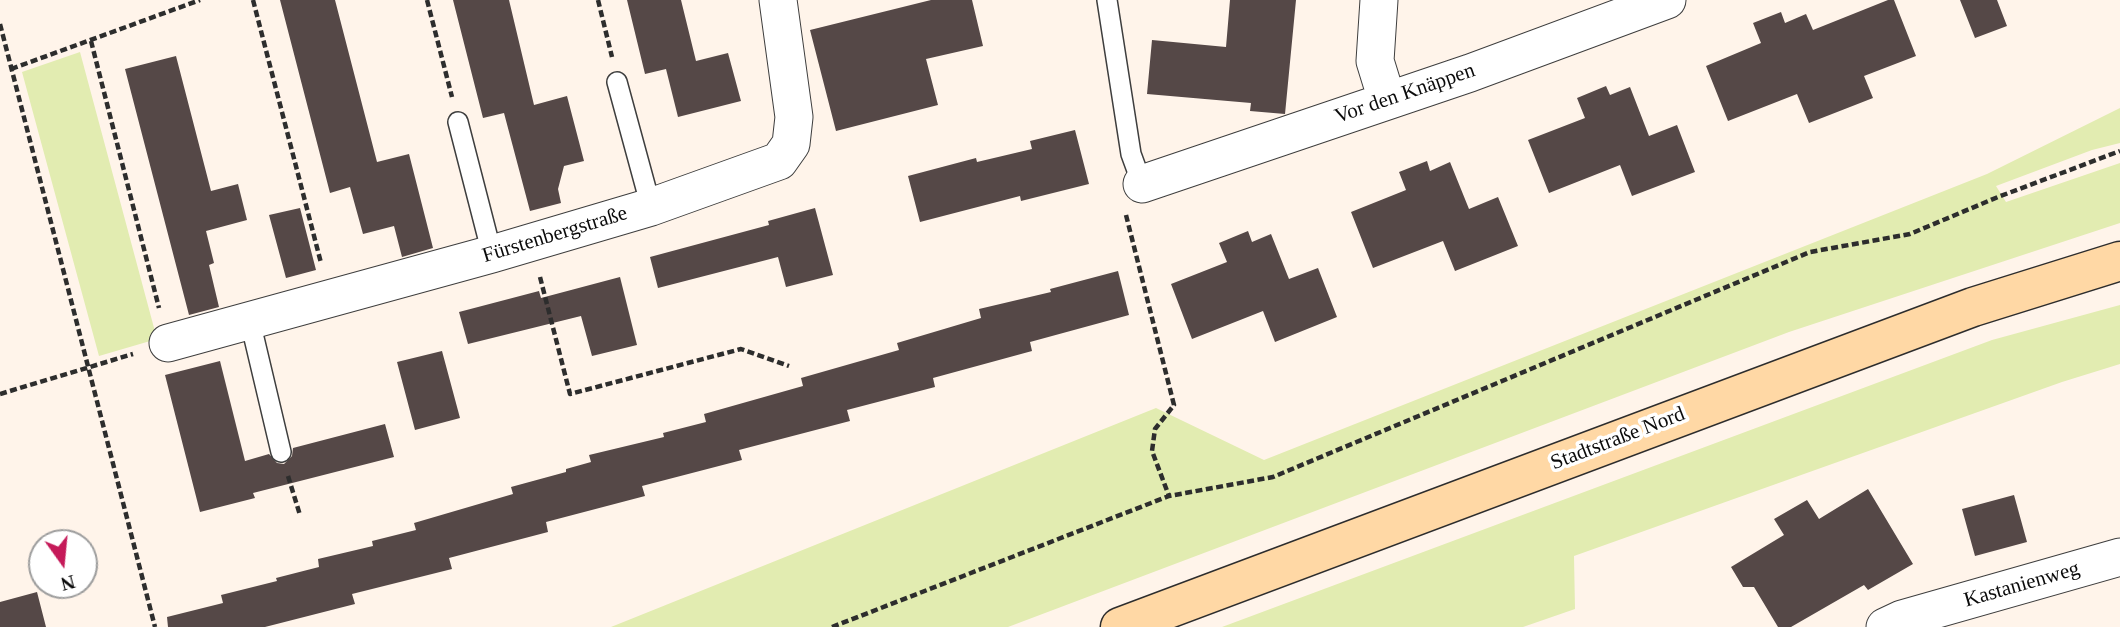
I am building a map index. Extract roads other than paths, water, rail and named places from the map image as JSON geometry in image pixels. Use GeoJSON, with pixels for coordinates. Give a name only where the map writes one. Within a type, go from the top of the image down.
{"type":"FeatureCollection","features":[{"type":"Feature","properties":{"kind":"main road","name":"Stadtstraße Nord"},"geometry":{"type":"LineString","coordinates":[[1120,627],[1947,316],[2120,261]]}},
{"type":"Feature","properties":{"kind":"street","name":"Fürstenbergstraße"},"geometry":{"type":"LineString","coordinates":[[168,343],[492,254],[651,206],[779,161],[791,144],[794,117],[778,0]]}},
{"type":"Feature","properties":{"kind":"street"},"geometry":{"type":"LineString","coordinates":[[1379,0],[1375,61],[1387,100]]}},
{"type":"Feature","properties":{"kind":"street","name":"Vor den Knäppen"},"geometry":{"type":"LineString","coordinates":[[1142,184],[1470,73],[1667,0]]}},
{"type":"Feature","properties":{"kind":"street","name":"Kastanienweg"},"geometry":{"type":"LineString","coordinates":[[1885,627],[1902,619],[2120,557]]}},
{"type":"Feature","properties":{"kind":"lane"},"geometry":{"type":"LineString","coordinates":[[1107,0],[1131,154],[1142,184]]}},
{"type":"Feature","properties":{"kind":"lane"},"geometry":{"type":"LineString","coordinates":[[618,82],[651,206]]}},
{"type":"Feature","properties":{"kind":"lane"},"geometry":{"type":"LineString","coordinates":[[458,122],[492,254]]}},
{"type":"Feature","properties":{"kind":"lane"},"geometry":{"type":"LineString","coordinates":[[250,321],[281,452]]}}]}
